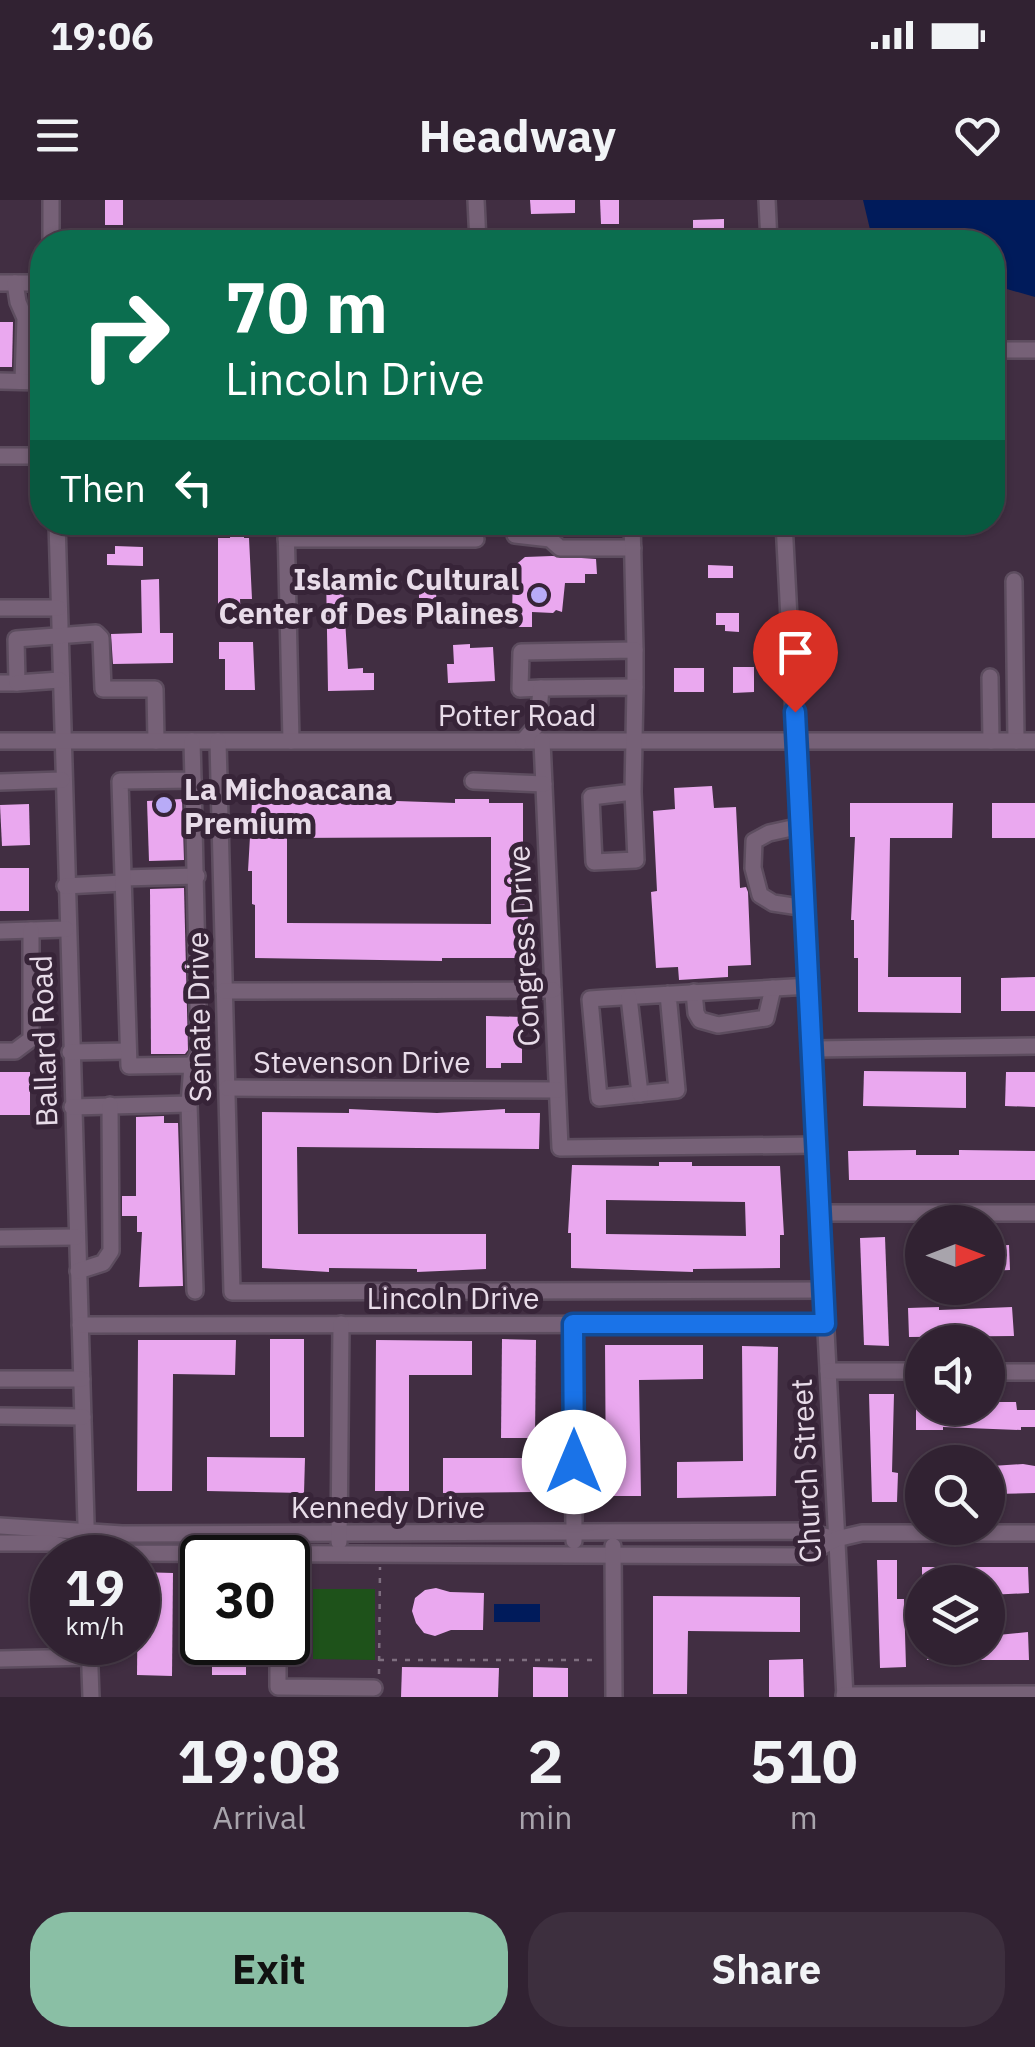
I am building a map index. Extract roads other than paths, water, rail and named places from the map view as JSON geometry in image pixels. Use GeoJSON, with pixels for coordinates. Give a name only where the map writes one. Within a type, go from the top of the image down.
{"type":"FeatureCollection","features":[{"type":"Feature","properties":{"kind":"street"},"geometry":{"type":"LineString","coordinates":[[51,200],[51,230]]}},
{"type":"Feature","properties":{"kind":"street"},"geometry":{"type":"LineString","coordinates":[[476,200],[477,230]]}},
{"type":"Feature","properties":{"kind":"street"},"geometry":{"type":"LineString","coordinates":[[768,200],[769,230]]}},
{"type":"Feature","properties":{"kind":"street"},"geometry":{"type":"LineString","coordinates":[[7,283],[25,318],[23,382]]}},
{"type":"Feature","properties":{"kind":"street"},"geometry":{"type":"LineString","coordinates":[[1005,350],[1035,350]]}},
{"type":"Feature","properties":{"kind":"street"},"geometry":{"type":"LineString","coordinates":[[0,381],[30,382]]}},
{"type":"Feature","properties":{"kind":"street"},"geometry":{"type":"LineString","coordinates":[[0,456],[30,456]]}},
{"type":"Feature","properties":{"kind":"street","name":"Ballard Road"},"geometry":{"type":"LineString","coordinates":[[57,535],[87,1532]]}},
{"type":"Feature","properties":{"kind":"street"},"geometry":{"type":"LineString","coordinates":[[286,535],[291,741]]}},
{"type":"Feature","properties":{"kind":"street"},"geometry":{"type":"LineString","coordinates":[[381,535],[476,539]]}},
{"type":"Feature","properties":{"kind":"street"},"geometry":{"type":"LineString","coordinates":[[552,535],[560,548],[633,548]]}},
{"type":"Feature","properties":{"kind":"street"},"geometry":{"type":"LineString","coordinates":[[632,535],[636,860],[594,862],[591,797],[634,792]]}},
{"type":"Feature","properties":{"kind":"street","name":"Church Street"},"geometry":{"type":"LineString","coordinates":[[785,535],[844,1696]]}},
{"type":"Feature","properties":{"kind":"street"},"geometry":{"type":"LineString","coordinates":[[1014,582],[1016,741]]}},
{"type":"Feature","properties":{"kind":"street"},"geometry":{"type":"LineString","coordinates":[[0,608],[58,608]]}},
{"type":"Feature","properties":{"kind":"street"},"geometry":{"type":"LineString","coordinates":[[17,682],[16,639],[96,633],[101,638],[104,690],[155,689],[156,741]]}},
{"type":"Feature","properties":{"kind":"street"},"geometry":{"type":"LineString","coordinates":[[635,650],[520,652],[520,689],[635,687]]}},
{"type":"Feature","properties":{"kind":"street"},"geometry":{"type":"LineString","coordinates":[[990,676],[991,741]]}},
{"type":"Feature","properties":{"kind":"street"},"geometry":{"type":"LineString","coordinates":[[0,683],[60,680]]}},
{"type":"Feature","properties":{"kind":"street"},"geometry":{"type":"LineString","coordinates":[[524,741],[538,724],[542,688]]}},
{"type":"Feature","properties":{"kind":"street","name":"Potter Road"},"geometry":{"type":"LineString","coordinates":[[0,741],[1035,741]]}},
{"type":"Feature","properties":{"kind":"street"},"geometry":{"type":"LineString","coordinates":[[192,741],[200,1054],[192,1065],[190,1104],[195,1291]]}},
{"type":"Feature","properties":{"kind":"street","name":"Senate Drive"},"geometry":{"type":"LineString","coordinates":[[218,741],[232,1292]]}},
{"type":"Feature","properties":{"kind":"street","name":"Congress Drive"},"geometry":{"type":"LineString","coordinates":[[542,741],[560,1148],[817,1145]]}},
{"type":"Feature","properties":{"kind":"street"},"geometry":{"type":"LineString","coordinates":[[0,782],[62,780]]}},
{"type":"Feature","properties":{"kind":"street"},"geometry":{"type":"LineString","coordinates":[[192,1065],[129,1066],[120,781],[193,780]]}},
{"type":"Feature","properties":{"kind":"street"},"geometry":{"type":"LineString","coordinates":[[474,781],[544,784]]}},
{"type":"Feature","properties":{"kind":"street"},"geometry":{"type":"LineString","coordinates":[[801,826],[769,833],[754,841],[753,868],[760,895],[773,903],[806,908]]}},
{"type":"Feature","properties":{"kind":"street"},"geometry":{"type":"LineString","coordinates":[[65,886],[197,876]]}},
{"type":"Feature","properties":{"kind":"street"},"geometry":{"type":"LineString","coordinates":[[0,931],[66,929]]}},
{"type":"Feature","properties":{"kind":"street"},"geometry":{"type":"LineString","coordinates":[[0,1052],[15,1052],[31,1038],[32,930]]}},
{"type":"Feature","properties":{"kind":"street"},"geometry":{"type":"LineString","coordinates":[[668,994],[677,1090],[599,1098],[590,999],[694,992],[810,986]]}},
{"type":"Feature","properties":{"kind":"street"},"geometry":{"type":"LineString","coordinates":[[694,992],[700,1020],[718,1024],[766,1018],[774,988]]}},
{"type":"Feature","properties":{"kind":"street"},"geometry":{"type":"LineString","coordinates":[[224,990],[553,990]]}},
{"type":"Feature","properties":{"kind":"street"},"geometry":{"type":"LineString","coordinates":[[629,996],[640,1094]]}},
{"type":"Feature","properties":{"kind":"street"},"geometry":{"type":"LineString","coordinates":[[813,1048],[1035,1046]]}},
{"type":"Feature","properties":{"kind":"street"},"geometry":{"type":"LineString","coordinates":[[70,1052],[128,1051]]}},
{"type":"Feature","properties":{"kind":"street","name":"Stevenson Drive"},"geometry":{"type":"LineString","coordinates":[[227,1088],[557,1090]]}},
{"type":"Feature","properties":{"kind":"street"},"geometry":{"type":"LineString","coordinates":[[72,1107],[190,1104]]}},
{"type":"Feature","properties":{"kind":"street"},"geometry":{"type":"LineString","coordinates":[[78,1271],[104,1263],[111,1252],[110,1106]]}},
{"type":"Feature","properties":{"kind":"street"},"geometry":{"type":"LineString","coordinates":[[821,1213],[1035,1212]]}},
{"type":"Feature","properties":{"kind":"street"},"geometry":{"type":"LineString","coordinates":[[0,1238],[76,1237]]}},
{"type":"Feature","properties":{"kind":"street","name":"Lincoln Drive"},"geometry":{"type":"LineString","coordinates":[[232,1292],[824,1290]]}},
{"type":"Feature","properties":{"kind":"street","name":"Lincoln Drive"},"geometry":{"type":"LineString","coordinates":[[80,1324],[825,1324]]}},
{"type":"Feature","properties":{"kind":"street"},"geometry":{"type":"LineString","coordinates":[[339,1556],[340,1324]]}},
{"type":"Feature","properties":{"kind":"street"},"geometry":{"type":"LineString","coordinates":[[573,1324],[574,1555]]}},
{"type":"Feature","properties":{"kind":"street"},"geometry":{"type":"LineString","coordinates":[[828,1371],[905,1372]]}},
{"type":"Feature","properties":{"kind":"street"},"geometry":{"type":"LineString","coordinates":[[1005,1372],[1035,1372]]}},
{"type":"Feature","properties":{"kind":"street"},"geometry":{"type":"LineString","coordinates":[[0,1379],[82,1379]]}},
{"type":"Feature","properties":{"kind":"street"},"geometry":{"type":"LineString","coordinates":[[0,1416],[83,1417]]}},
{"type":"Feature","properties":{"kind":"street","name":"Kennedy Drive"},"geometry":{"type":"LineString","coordinates":[[0,1526],[44,1526],[87,1532],[339,1534],[804,1531],[836,1538]]}},
{"type":"Feature","properties":{"kind":"street"},"geometry":{"type":"LineString","coordinates":[[613,1532],[614,1697]]}},
{"type":"Feature","properties":{"kind":"street"},"geometry":{"type":"LineString","coordinates":[[836,1538],[862,1533],[1035,1533]]}},
{"type":"Feature","properties":{"kind":"street","name":"Kennedy Drive"},"geometry":{"type":"LineString","coordinates":[[310,1556],[805,1556],[836,1538]]}},
{"type":"Feature","properties":{"kind":"street","name":"Kennedy Drive"},"geometry":{"type":"LineString","coordinates":[[0,1542],[30,1543]]}},
{"type":"Feature","properties":{"kind":"street"},"geometry":{"type":"LineString","coordinates":[[0,1660],[30,1657]]}},
{"type":"Feature","properties":{"kind":"street"},"geometry":{"type":"LineString","coordinates":[[90,1665],[91,1697]]}},
{"type":"Feature","properties":{"kind":"street"},"geometry":{"type":"LineString","coordinates":[[278,1665],[278,1687],[377,1688]]}},
{"type":"Feature","properties":{"kind":"street"},"geometry":{"type":"LineString","coordinates":[[844,1696],[1035,1694]]}},
{"type":"Feature","properties":{"kind":"place","name":"Islamic Cultural Center of Des Plaines"},"geometry":{"type":"Point","coordinates":[539,595]}},
{"type":"Feature","properties":{"kind":"place","name":"La Michoacana Premium"},"geometry":{"type":"Point","coordinates":[164,805]}}]}
